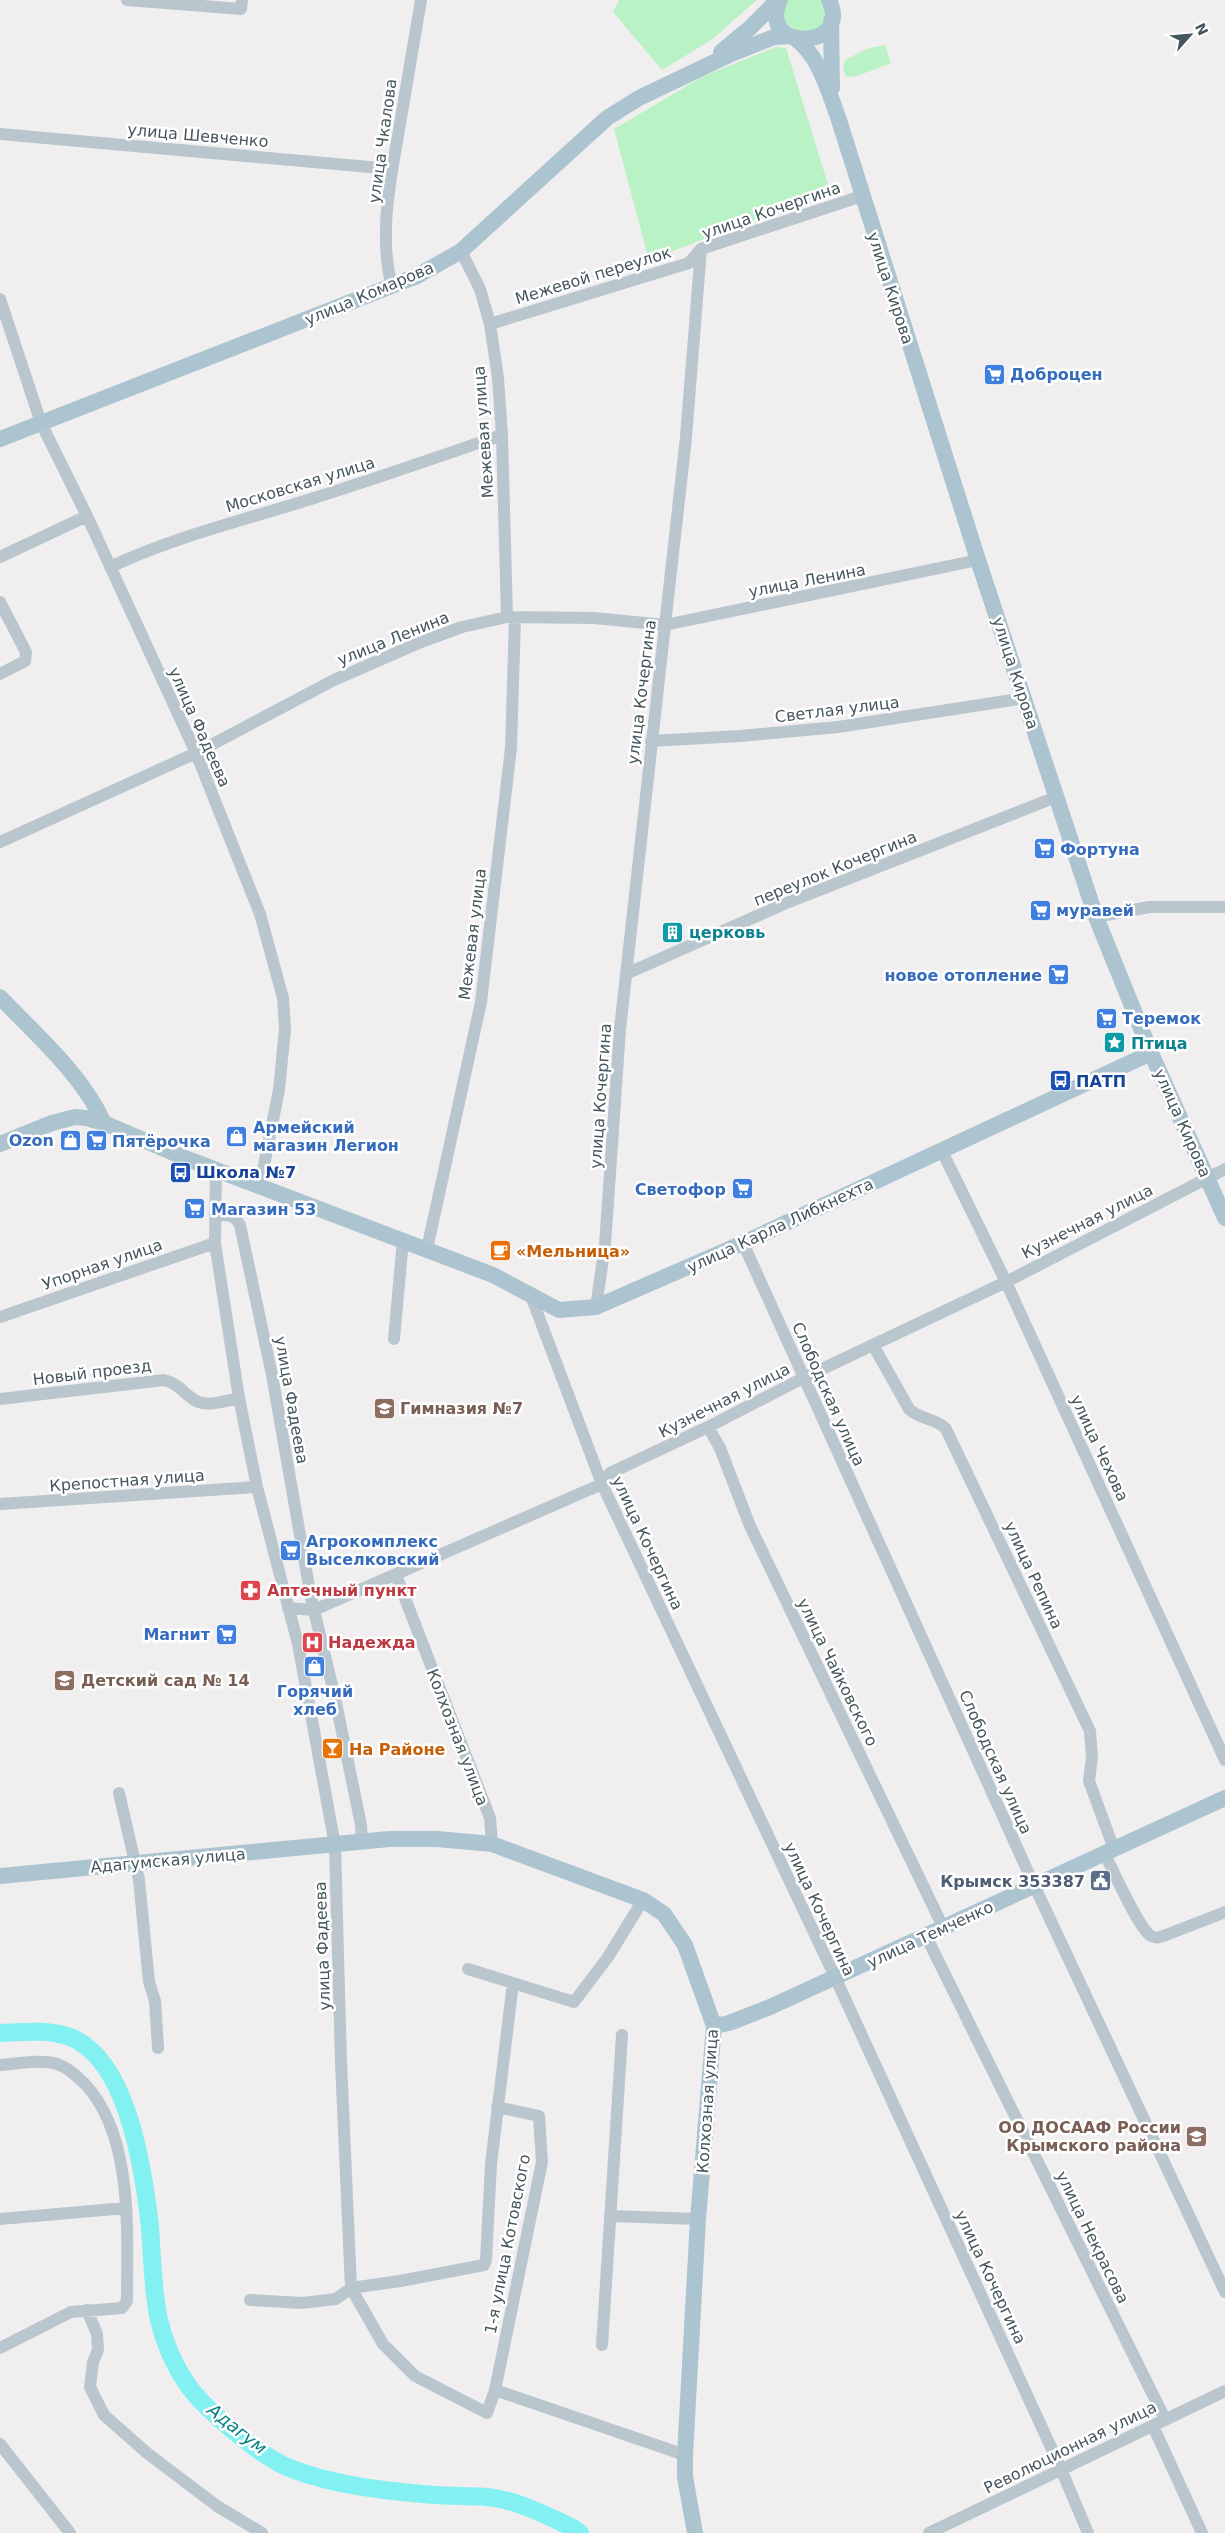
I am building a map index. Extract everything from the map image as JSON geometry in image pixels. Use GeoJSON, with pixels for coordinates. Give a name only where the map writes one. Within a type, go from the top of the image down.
{"type":"FeatureCollection","features":[{"type":"Feature","properties":{"kind":"main road"},"geometry":{"type":"LineString","coordinates":[[779,0],[776,16],[779,24],[808,51],[838,117]]}},
{"type":"Feature","properties":{"kind":"main road"},"geometry":{"type":"LineString","coordinates":[[693,71],[728,47],[779,0]]}},
{"type":"Feature","properties":{"kind":"main road"},"geometry":{"type":"LineString","coordinates":[[693,71],[774,37],[812,40],[820,36],[832,7]]}},
{"type":"Feature","properties":{"kind":"main road"},"geometry":{"type":"LineString","coordinates":[[832,7],[830,77],[838,117]]}},
{"type":"Feature","properties":{"kind":"main road","name":"улица Комарова"},"geometry":{"type":"LineString","coordinates":[[0,439],[424,273],[461,251],[607,118],[639,98],[693,71]]}},
{"type":"Feature","properties":{"kind":"main road","name":"улица Кирова"},"geometry":{"type":"LineString","coordinates":[[838,117],[978,560],[1096,917],[1151,1053],[1225,1218]]}},
{"type":"Feature","properties":{"kind":"main road"},"geometry":{"type":"LineString","coordinates":[[0,997],[74,1076],[91,1098],[104,1123]]}},
{"type":"Feature","properties":{"kind":"main road","name":"улица Карла Либкнехта"},"geometry":{"type":"LineString","coordinates":[[0,1144],[63,1119],[86,1118],[104,1123],[216,1170],[260,1185],[493,1275],[559,1310],[596,1307],[743,1244],[1151,1053]]}},
{"type":"Feature","properties":{"kind":"main road","name":"улица Темченко"},"geometry":{"type":"LineString","coordinates":[[714,2026],[729,2023],[770,2007],[944,1929],[1034,1885],[1225,1798]]}},
{"type":"Feature","properties":{"kind":"main road","name":"Колхозная улица"},"geometry":{"type":"LineString","coordinates":[[335,1845],[389,1839],[437,1839],[492,1844],[643,1900],[664,1914],[685,1945],[714,2026],[698,2219],[685,2455],[686,2484],[695,2533]]}},
{"type":"Feature","properties":{"kind":"main road","name":"Адагумская улица"},"geometry":{"type":"LineString","coordinates":[[0,1876],[335,1845]]}},
{"type":"Feature","properties":{"kind":"street"},"geometry":{"type":"LineString","coordinates":[[127,0],[241,9],[242,0]]}},
{"type":"Feature","properties":{"kind":"street","name":"улица Чкалова"},"geometry":{"type":"LineString","coordinates":[[392,287],[387,269],[386,234],[392,169],[421,0]]}},
{"type":"Feature","properties":{"kind":"street","name":"улица Шевченко"},"geometry":{"type":"LineString","coordinates":[[0,134],[392,169]]}},
{"type":"Feature","properties":{"kind":"street","name":"улица Кочергина"},"geometry":{"type":"LineString","coordinates":[[596,1307],[605,1245],[620,1029],[628,974],[635,883],[686,436],[701,249],[862,196]]}},
{"type":"Feature","properties":{"kind":"street","name":"Межевой переулок"},"geometry":{"type":"LineString","coordinates":[[490,324],[689,263],[701,249]]}},
{"type":"Feature","properties":{"kind":"street","name":"Межевая улица"},"geometry":{"type":"LineString","coordinates":[[427,1249],[481,1002],[511,748],[511,617],[498,378],[490,324],[480,289],[461,251]]}},
{"type":"Feature","properties":{"kind":"street","name":"улица Фадеева"},"geometry":{"type":"LineString","coordinates":[[0,299],[41,423],[87,516],[196,754],[260,914],[283,998],[286,1029],[284,1058],[260,1185]]}},
{"type":"Feature","properties":{"kind":"street","name":"Московская улица"},"geometry":{"type":"LineString","coordinates":[[110,567],[129,558],[213,528],[310,499],[502,435]]}},
{"type":"Feature","properties":{"kind":"street"},"geometry":{"type":"LineString","coordinates":[[0,557],[87,516]]}},
{"type":"Feature","properties":{"kind":"street","name":"улица Ленина"},"geometry":{"type":"LineString","coordinates":[[0,842],[196,754],[334,680],[412,646],[462,628],[511,617],[594,618],[665,625],[978,560]]}},
{"type":"Feature","properties":{"kind":"street"},"geometry":{"type":"LineString","coordinates":[[0,602],[26,652],[25,661],[0,674]]}},
{"type":"Feature","properties":{"kind":"street","name":"Светлая улица"},"geometry":{"type":"LineString","coordinates":[[651,741],[740,736],[838,727],[1025,698]]}},
{"type":"Feature","properties":{"kind":"street","name":"переулок Кочергина"},"geometry":{"type":"LineString","coordinates":[[628,974],[784,904],[1056,798]]}},
{"type":"Feature","properties":{"kind":"street"},"geometry":{"type":"LineString","coordinates":[[1096,917],[1149,907],[1225,907]]}},
{"type":"Feature","properties":{"kind":"street","name":"улица Чехова"},"geometry":{"type":"LineString","coordinates":[[942,1151],[1006,1282],[1225,1760]]}},
{"type":"Feature","properties":{"kind":"street","name":"Кузнечная улица"},"geometry":{"type":"LineString","coordinates":[[314,1610],[602,1484],[610,1473],[708,1427],[873,1344],[1006,1282],[1225,1169]]}},
{"type":"Feature","properties":{"kind":"street","name":"улица Фадеева"},"geometry":{"type":"LineString","coordinates":[[216,1170],[215,1243],[239,1398],[257,1487],[298,1644],[335,1845],[341,2062],[351,2288],[383,2344],[415,2376],[487,2413],[494,2390]]}},
{"type":"Feature","properties":{"kind":"street","name":"улица Фадеева"},"geometry":{"type":"LineString","coordinates":[[215,1215],[230,1215],[236,1219],[240,1226],[272,1375],[314,1610],[334,1693],[361,1825],[362,1843]]}},
{"type":"Feature","properties":{"kind":"street"},"geometry":{"type":"LineString","coordinates":[[394,1339],[402,1240]]}},
{"type":"Feature","properties":{"kind":"street","name":"Упорная улица"},"geometry":{"type":"LineString","coordinates":[[0,1317],[215,1243]]}},
{"type":"Feature","properties":{"kind":"street","name":"Слободская улица"},"geometry":{"type":"LineString","coordinates":[[743,1244],[1034,1885],[1225,2292]]}},
{"type":"Feature","properties":{"kind":"street","name":"улица Кочергина"},"geometry":{"type":"LineString","coordinates":[[531,1296],[602,1484],[835,1977],[1061,2469],[1088,2533]]}},
{"type":"Feature","properties":{"kind":"street","name":"улица Репина"},"geometry":{"type":"LineString","coordinates":[[873,1344],[909,1409],[916,1416],[942,1424],[946,1429],[1090,1730],[1092,1757],[1089,1781],[1109,1851],[1133,1911],[1149,1935],[1157,1938],[1225,1912]]}},
{"type":"Feature","properties":{"kind":"street","name":"Новый проезд"},"geometry":{"type":"LineString","coordinates":[[0,1399],[164,1380],[177,1385],[193,1400],[201,1403],[239,1398]]}},
{"type":"Feature","properties":{"kind":"street","name":"улица Чайковского"},"geometry":{"type":"LineString","coordinates":[[708,1427],[720,1448],[750,1526],[944,1929]]}},
{"type":"Feature","properties":{"kind":"street","name":"Крепостная улица"},"geometry":{"type":"LineString","coordinates":[[0,1504],[257,1487]]}},
{"type":"Feature","properties":{"kind":"street","name":"Колхозная улица"},"geometry":{"type":"LineString","coordinates":[[396,1575],[490,1818],[492,1844]]}},
{"type":"Feature","properties":{"kind":"street"},"geometry":{"type":"LineString","coordinates":[[288,1608],[314,1610]]}},
{"type":"Feature","properties":{"kind":"street"},"geometry":{"type":"LineString","coordinates":[[119,1793],[139,1880],[149,1982],[155,2001],[158,2048]]}},
{"type":"Feature","properties":{"kind":"street"},"geometry":{"type":"LineString","coordinates":[[468,1969],[574,2002],[608,1957],[643,1900]]}},
{"type":"Feature","properties":{"kind":"street","name":"улица Некрасова"},"geometry":{"type":"LineString","coordinates":[[926,1936],[1164,2419]]}},
{"type":"Feature","properties":{"kind":"street","name":"1-я улица Котовского"},"geometry":{"type":"LineString","coordinates":[[351,2288],[400,2282],[484,2265],[486,2260],[491,2164],[513,1983]]}},
{"type":"Feature","properties":{"kind":"street"},"geometry":{"type":"LineString","coordinates":[[602,2344],[622,2035]]}},
{"type":"Feature","properties":{"kind":"street"},"geometry":{"type":"LineString","coordinates":[[0,2066],[36,2062],[56,2064],[72,2072],[94,2094],[109,2124],[120,2158],[126,2208],[127,2301],[122,2308],[70,2312],[0,2348]]}},
{"type":"Feature","properties":{"kind":"street","name":"1-я улица Котовского"},"geometry":{"type":"LineString","coordinates":[[494,2390],[542,2162],[539,2116],[497,2107]]}},
{"type":"Feature","properties":{"kind":"street"},"geometry":{"type":"LineString","coordinates":[[0,2219],[126,2208]]}},
{"type":"Feature","properties":{"kind":"street"},"geometry":{"type":"LineString","coordinates":[[610,2216],[698,2219]]}},
{"type":"Feature","properties":{"kind":"street"},"geometry":{"type":"LineString","coordinates":[[250,2300],[302,2303],[336,2299],[351,2288]]}},
{"type":"Feature","properties":{"kind":"street"},"geometry":{"type":"LineString","coordinates":[[87,2310],[97,2334],[98,2342],[90,2387],[104,2415],[147,2454],[209,2500],[262,2533]]}},
{"type":"Feature","properties":{"kind":"street"},"geometry":{"type":"LineString","coordinates":[[494,2390],[685,2455]]}},
{"type":"Feature","properties":{"kind":"street","name":"Революционная улица"},"geometry":{"type":"LineString","coordinates":[[929,2533],[1225,2391]]}},
{"type":"Feature","properties":{"kind":"street"},"geometry":{"type":"LineString","coordinates":[[1153,2426],[1202,2533]]}},
{"type":"Feature","properties":{"kind":"street"},"geometry":{"type":"LineString","coordinates":[[0,2444],[70,2533]]}},
{"type":"Feature","properties":{"kind":"green space"},"geometry":{"type":"Polygon","coordinates":[[[619,0],[757,0],[711,40],[662,70],[613,12],[619,0]]]}},
{"type":"Feature","properties":{"kind":"green space"},"geometry":{"type":"Polygon","coordinates":[[[786,0],[822,0],[826,11],[821,27],[802,35],[785,22],[783,7],[786,0]]]}},
{"type":"Feature","properties":{"kind":"green space"},"geometry":{"type":"Polygon","coordinates":[[[885,45],[891,63],[857,76],[846,77],[843,67],[845,60],[869,48],[885,45]]]}},
{"type":"Feature","properties":{"kind":"green space"},"geometry":{"type":"Polygon","coordinates":[[[776,47],[786,48],[830,191],[649,260],[614,129],[702,77],[776,47]]]}},
{"type":"Feature","properties":{"kind":"waterway","name":"Адагум"},"geometry":{"type":"LineString","coordinates":[[0,2033],[44,2032],[70,2037],[89,2048],[104,2066],[117,2087],[127,2112],[141,2164],[150,2224],[156,2306],[161,2328],[182,2377],[220,2420],[250,2444],[279,2463],[309,2475],[344,2484],[380,2489],[499,2499],[517,2503],[573,2528],[580,2533]]}},
{"type":"Feature","properties":{"kind":"place","name":"Доброцен"},"geometry":{"type":"Point","coordinates":[994,374]}},
{"type":"Feature","properties":{"kind":"place","name":"Фортуна"},"geometry":{"type":"Point","coordinates":[1044,849]}},
{"type":"Feature","properties":{"kind":"place","name":"муравей"},"geometry":{"type":"Point","coordinates":[1040,910]}},
{"type":"Feature","properties":{"kind":"place","name":"церковь"},"geometry":{"type":"Point","coordinates":[673,932]}},
{"type":"Feature","properties":{"kind":"place","name":"новое отопление"},"geometry":{"type":"Point","coordinates":[1058,975]}},
{"type":"Feature","properties":{"kind":"place","name":"Теремок"},"geometry":{"type":"Point","coordinates":[1106,1018]}},
{"type":"Feature","properties":{"kind":"place","name":"Птица"},"geometry":{"type":"Point","coordinates":[1115,1043]}},
{"type":"Feature","properties":{"kind":"place","name":"ПАТП"},"geometry":{"type":"Point","coordinates":[1060,1081]}},
{"type":"Feature","properties":{"kind":"place","name":"Армейский магазин Легион"},"geometry":{"type":"Point","coordinates":[237,1136]}},
{"type":"Feature","properties":{"kind":"place","name":"Ozon"},"geometry":{"type":"Point","coordinates":[70,1140]}},
{"type":"Feature","properties":{"kind":"place","name":"Пятёрочка"},"geometry":{"type":"Point","coordinates":[96,1141]}},
{"type":"Feature","properties":{"kind":"place","name":"Школа №7"},"geometry":{"type":"Point","coordinates":[180,1172]}},
{"type":"Feature","properties":{"kind":"place","name":"Светофор"},"geometry":{"type":"Point","coordinates":[742,1189]}},
{"type":"Feature","properties":{"kind":"place","name":"Магазин 53"},"geometry":{"type":"Point","coordinates":[195,1209]}},
{"type":"Feature","properties":{"kind":"place","name":"«Мельница»"},"geometry":{"type":"Point","coordinates":[500,1251]}},
{"type":"Feature","properties":{"kind":"place","name":"Гимназия №7"},"geometry":{"type":"Point","coordinates":[384,1408]}},
{"type":"Feature","properties":{"kind":"place","name":"Агрокомплекс Выселковский"},"geometry":{"type":"Point","coordinates":[290,1550]}},
{"type":"Feature","properties":{"kind":"place","name":"Аптечный пункт"},"geometry":{"type":"Point","coordinates":[251,1590]}},
{"type":"Feature","properties":{"kind":"place","name":"Магнит"},"geometry":{"type":"Point","coordinates":[226,1634]}},
{"type":"Feature","properties":{"kind":"place","name":"Надежда"},"geometry":{"type":"Point","coordinates":[312,1642]}},
{"type":"Feature","properties":{"kind":"place","name":"Горячий хлеб"},"geometry":{"type":"Point","coordinates":[315,1667]}},
{"type":"Feature","properties":{"kind":"place","name":"Детский сад № 14"},"geometry":{"type":"Point","coordinates":[65,1680]}},
{"type":"Feature","properties":{"kind":"place","name":"На Районе"},"geometry":{"type":"Point","coordinates":[333,1749]}},
{"type":"Feature","properties":{"kind":"place","name":"Крымск 353387"},"geometry":{"type":"Point","coordinates":[1101,1881]}},
{"type":"Feature","properties":{"kind":"place","name":"ОО ДОСААФ России Крымского района"},"geometry":{"type":"Point","coordinates":[1197,2136]}}]}
